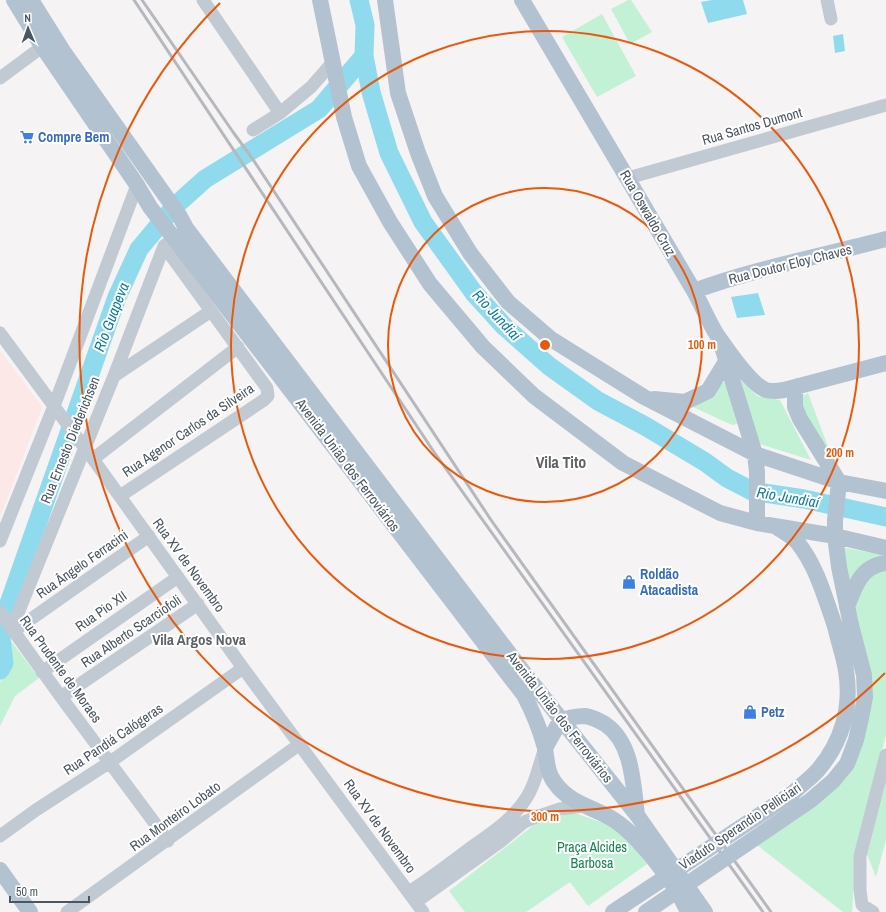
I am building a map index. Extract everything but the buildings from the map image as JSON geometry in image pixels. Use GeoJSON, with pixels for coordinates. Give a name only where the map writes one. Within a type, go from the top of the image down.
{"type":"FeatureCollection","features":[{"type":"Feature","properties":{"kind":"main road","name":"Avenida União dos Ferroviários"},"geometry":{"type":"LineString","coordinates":[[14,0],[48,42],[163,194],[175,233],[502,668],[524,695],[534,712],[545,748],[548,771],[555,783],[564,792],[583,806],[612,819],[626,828],[668,879],[688,912]]}},
{"type":"Feature","properties":{"kind":"main road","name":"Avenida União dos Ferroviários"},"geometry":{"type":"LineString","coordinates":[[31,0],[48,42],[150,207],[175,233],[637,815],[705,912]]}},
{"type":"Feature","properties":{"kind":"main road"},"geometry":{"type":"LineString","coordinates":[[320,0],[344,117],[359,166],[390,222],[430,284],[486,350],[534,396],[623,463],[720,513],[757,515],[773,526],[835,528],[886,548]]}},
{"type":"Feature","properties":{"kind":"main road","name":"Rua Oswaldo Cruz"},"geometry":{"type":"LineString","coordinates":[[522,0],[694,291],[717,334],[748,377],[757,386],[771,391],[784,390],[886,363]]}},
{"type":"Feature","properties":{"kind":"main road"},"geometry":{"type":"LineString","coordinates":[[386,1],[398,93],[418,153],[435,196],[470,253],[508,302],[551,339],[644,397],[755,454],[839,484],[886,491]]}},
{"type":"Feature","properties":{"kind":"main road","name":"Rua Doutor Eloy Chaves"},"geometry":{"type":"LineString","coordinates":[[694,291],[716,283],[812,256],[847,250],[886,239]]}},
{"type":"Feature","properties":{"kind":"main road"},"geometry":{"type":"LineString","coordinates":[[717,334],[755,454],[757,515]]}},
{"type":"Feature","properties":{"kind":"main road"},"geometry":{"type":"LineString","coordinates":[[644,397],[685,402],[708,391],[726,360]]}},
{"type":"Feature","properties":{"kind":"main road"},"geometry":{"type":"LineString","coordinates":[[798,386],[795,394],[795,407],[797,413],[839,484]]}},
{"type":"Feature","properties":{"kind":"main road","name":"Viaduto Sperandio Pelliciari"},"geometry":{"type":"LineString","coordinates":[[646,912],[811,800],[833,781],[847,764],[856,740],[865,697],[864,675],[851,625],[839,567],[835,528],[839,484]]}},
{"type":"Feature","properties":{"kind":"main road","name":"Viaduto Sperandio Pelliciari"},"geometry":{"type":"LineString","coordinates":[[614,912],[793,793],[817,771],[833,751],[842,730],[848,690],[846,670],[835,626],[819,582],[797,542],[773,526]]}},
{"type":"Feature","properties":{"kind":"main road"},"geometry":{"type":"LineString","coordinates":[[847,607],[858,579],[872,567],[886,563]]}},
{"type":"Feature","properties":{"kind":"main road"},"geometry":{"type":"LineString","coordinates":[[545,748],[559,723],[562,721],[578,716],[593,717],[608,726],[621,741],[627,755],[637,815]]}},
{"type":"Feature","properties":{"kind":"main road"},"geometry":{"type":"LineString","coordinates":[[0,870],[30,912]]}},
{"type":"Feature","properties":{"kind":"street"},"geometry":{"type":"LineString","coordinates":[[827,0],[831,19]]}},
{"type":"Feature","properties":{"kind":"street"},"geometry":{"type":"LineString","coordinates":[[205,1],[280,113]]}},
{"type":"Feature","properties":{"kind":"street"},"geometry":{"type":"LineString","coordinates":[[0,78],[48,42]]}},
{"type":"Feature","properties":{"kind":"street"},"geometry":{"type":"LineString","coordinates":[[253,130],[280,113],[311,87],[333,62]]}},
{"type":"Feature","properties":{"kind":"street","name":"Rua Santos Dumont"},"geometry":{"type":"LineString","coordinates":[[628,178],[886,105]]}},
{"type":"Feature","properties":{"kind":"street","name":"Rua Ernesto Diederichsen"},"geometry":{"type":"LineString","coordinates":[[0,541],[57,410],[137,185]]}},
{"type":"Feature","properties":{"kind":"street"},"geometry":{"type":"LineString","coordinates":[[93,459],[238,347],[211,311],[175,233]]}},
{"type":"Feature","properties":{"kind":"street","name":"Rua Ernesto Diederichsen"},"geometry":{"type":"LineString","coordinates":[[8,623],[82,443],[114,376],[175,233]]}},
{"type":"Feature","properties":{"kind":"street"},"geometry":{"type":"LineString","coordinates":[[114,376],[211,311]]}},
{"type":"Feature","properties":{"kind":"street","name":"Rua XV de Novembro"},"geometry":{"type":"LineString","coordinates":[[0,333],[82,443],[243,668],[416,902]]}},
{"type":"Feature","properties":{"kind":"street","name":"Rua Agenor Carlos da Silveira"},"geometry":{"type":"LineString","coordinates":[[120,496],[268,396],[267,388],[238,347]]}},
{"type":"Feature","properties":{"kind":"street","name":"Rua Ângelo Ferracini"},"geometry":{"type":"LineString","coordinates":[[8,623],[149,536]]}},
{"type":"Feature","properties":{"kind":"street","name":"Rua Pio XII"},"geometry":{"type":"LineString","coordinates":[[42,672],[178,576]]}},
{"type":"Feature","properties":{"kind":"street","name":"Rua Alberto Scarciofoli"},"geometry":{"type":"LineString","coordinates":[[61,697],[198,604]]}},
{"type":"Feature","properties":{"kind":"street","name":"Rua Prudente de Moraes"},"geometry":{"type":"LineString","coordinates":[[8,623],[42,672],[168,841]]}},
{"type":"Feature","properties":{"kind":"street","name":"Rua Pandiá Calógeras"},"geometry":{"type":"LineString","coordinates":[[0,836],[36,810],[110,762],[243,668]]}},
{"type":"Feature","properties":{"kind":"street","name":"Rua Monteiro Lobato"},"geometry":{"type":"LineString","coordinates":[[67,912],[168,841],[300,744]]}},
{"type":"Feature","properties":{"kind":"street"},"geometry":{"type":"LineString","coordinates":[[416,902],[430,878],[496,829],[517,811],[528,796],[545,748]]}},
{"type":"Feature","properties":{"kind":"street"},"geometry":{"type":"LineString","coordinates":[[872,912],[862,905],[860,890],[860,856],[886,755]]}},
{"type":"Feature","properties":{"kind":"street"},"geometry":{"type":"LineString","coordinates":[[416,902],[500,842],[524,822],[560,808],[583,806]]}},
{"type":"Feature","properties":{"kind":"shaded area"},"geometry":{"type":"Polygon","coordinates":[[[1,352],[42,407],[0,517],[0,353],[1,352]]]}},
{"type":"Feature","properties":{"kind":"green space"},"geometry":{"type":"Polygon","coordinates":[[[628,0],[631,0],[652,32],[630,44],[611,9],[628,0]]]}},
{"type":"Feature","properties":{"kind":"green space"},"geometry":{"type":"Polygon","coordinates":[[[602,14],[636,76],[597,97],[562,37],[602,14]]]}},
{"type":"Feature","properties":{"kind":"green space"},"geometry":{"type":"Polygon","coordinates":[[[736,375],[757,396],[780,400],[811,460],[760,444],[736,375]]]}},
{"type":"Feature","properties":{"kind":"green space"},"geometry":{"type":"Polygon","coordinates":[[[724,382],[727,384],[737,424],[732,425],[693,407],[724,382]]]}},
{"type":"Feature","properties":{"kind":"green space"},"geometry":{"type":"Polygon","coordinates":[[[808,393],[833,460],[823,450],[799,402],[803,396],[808,393]]]}},
{"type":"Feature","properties":{"kind":"green space"},"geometry":{"type":"Polygon","coordinates":[[[839,547],[886,555],[848,595],[839,547]]]}},
{"type":"Feature","properties":{"kind":"green space"},"geometry":{"type":"Polygon","coordinates":[[[886,569],[886,735],[856,853],[852,912],[843,912],[757,845],[849,771],[871,682],[852,606],[863,580],[886,569]]]}},
{"type":"Feature","properties":{"kind":"green space"},"geometry":{"type":"Polygon","coordinates":[[[5,633],[39,678],[15,696],[0,726],[0,682],[10,661],[5,633]]]}},
{"type":"Feature","properties":{"kind":"green space"},"geometry":{"type":"Polygon","coordinates":[[[886,777],[886,840],[876,877],[866,852],[886,777]]]}},
{"type":"Feature","properties":{"kind":"green space","name":"Praça Alcides Barbosa"},"geometry":{"type":"Polygon","coordinates":[[[575,813],[611,826],[629,840],[647,864],[588,906],[570,882],[526,912],[465,912],[449,891],[534,825],[550,818],[575,813]]]}},
{"type":"Feature","properties":{"kind":"water"},"geometry":{"type":"Polygon","coordinates":[[[712,0],[743,0],[747,14],[708,23],[701,2],[712,0]]]}},
{"type":"Feature","properties":{"kind":"water"},"geometry":{"type":"Polygon","coordinates":[[[843,34],[845,51],[835,53],[833,36],[843,34]]]}},
{"type":"Feature","properties":{"kind":"water"},"geometry":{"type":"Polygon","coordinates":[[[758,293],[765,315],[737,318],[731,297],[758,293]]]}},
{"type":"Feature","properties":{"kind":"waterway","name":"Rio Jundiaí"},"geometry":{"type":"LineString","coordinates":[[359,0],[365,25],[364,56],[371,92],[389,153],[423,222],[474,293],[504,326],[549,366],[598,401],[645,426],[705,462],[727,478],[752,491],[804,499],[886,517]]}},
{"type":"Feature","properties":{"kind":"waterway","name":"Rio Guapeva"},"geometry":{"type":"LineString","coordinates":[[0,670],[4,663],[0,629],[117,297],[139,249],[175,206],[205,179],[319,109],[364,56]]}},
{"type":"Feature","properties":{"kind":"railway"},"geometry":{"type":"LineString","coordinates":[[134,0],[434,452],[763,912]]}},
{"type":"Feature","properties":{"kind":"railway"},"geometry":{"type":"LineString","coordinates":[[142,0],[254,161],[491,520],[771,912]]}},
{"type":"Feature","properties":{"kind":"place","name":"Compre Bem"},"geometry":{"type":"Point","coordinates":[27,137]}},
{"type":"Feature","properties":{"kind":"place","name":"Roldão Atacadista"},"geometry":{"type":"Point","coordinates":[629,582]}},
{"type":"Feature","properties":{"kind":"place","name":"Petz"},"geometry":{"type":"Point","coordinates":[750,712]}},
{"type":"Feature","properties":{"kind":"district","name":"Vila Tito"},"geometry":{"type":"Point","coordinates":[561,462]}},
{"type":"Feature","properties":{"kind":"district","name":"Vila Argos Nova"},"geometry":{"type":"Point","coordinates":[199,639]}}]}
